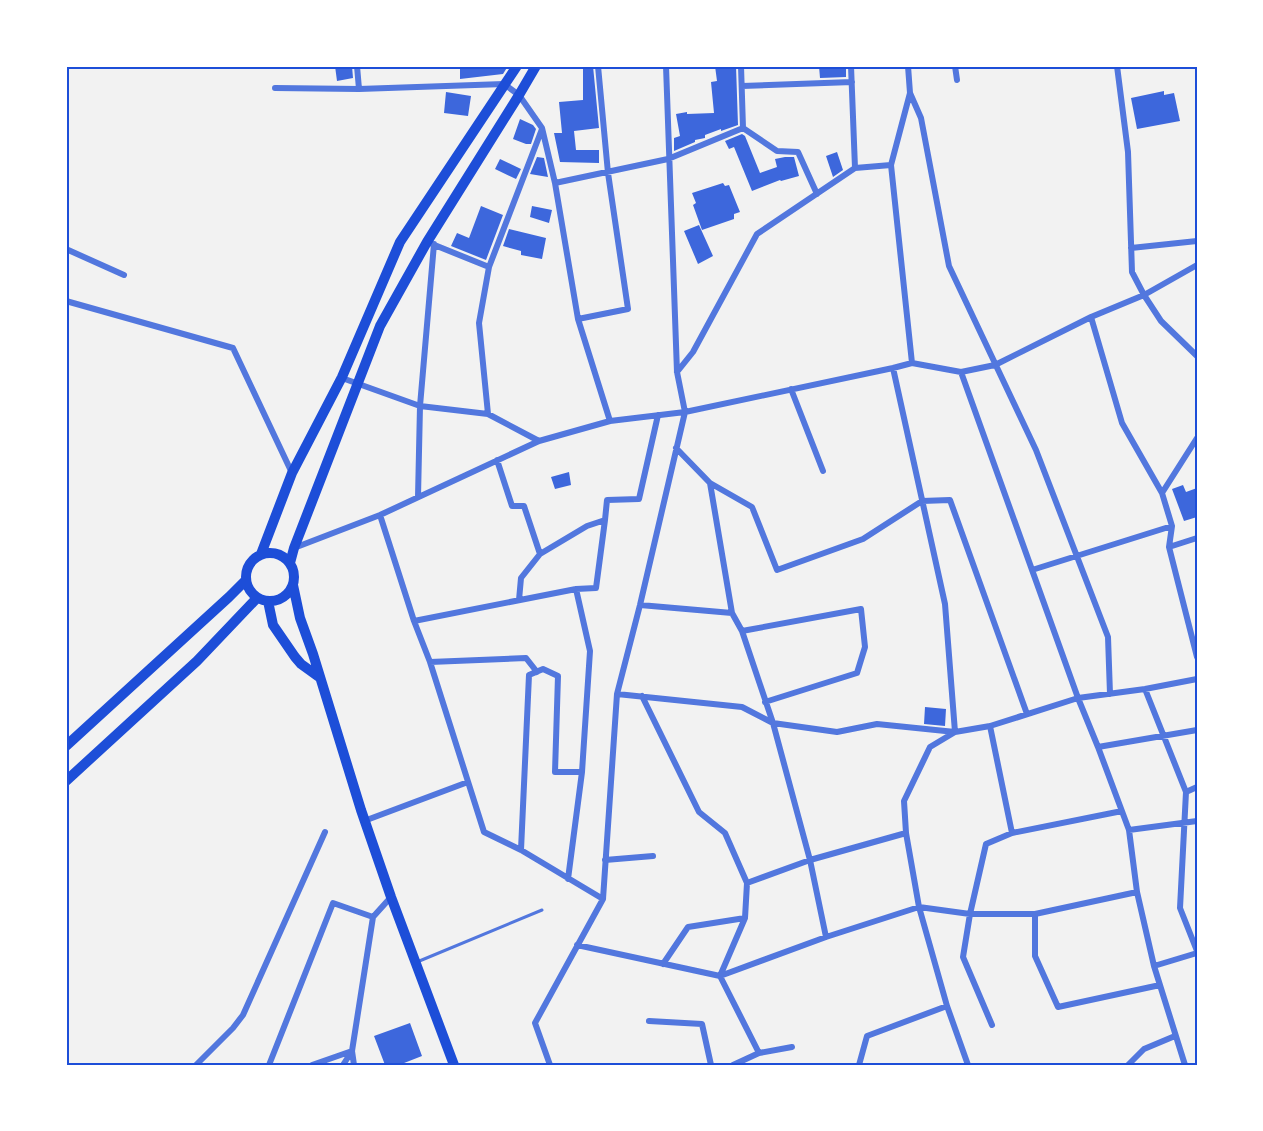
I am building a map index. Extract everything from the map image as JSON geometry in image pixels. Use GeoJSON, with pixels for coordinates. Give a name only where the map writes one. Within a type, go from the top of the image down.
{"type":"FeatureCollection","features":[{"type":"Feature","properties":{"kind":"main road"},"geometry":{"type":"LineString","coordinates":[[261,554],[292,473],[342,378],[400,242],[517,66]]}},
{"type":"Feature","properties":{"kind":"main road"},"geometry":{"type":"LineString","coordinates":[[290,563],[380,326],[536,66]]}},
{"type":"Feature","properties":{"kind":"main road"},"geometry":{"type":"LineString","coordinates":[[319,677],[295,657],[273,625],[262,600],[249,590],[246,580],[247,569],[252,560],[261,554],[272,552],[282,556],[290,563],[294,574],[293,585],[300,618],[313,654],[364,821],[454,1065]]}},
{"type":"Feature","properties":{"kind":"main road"},"geometry":{"type":"LineString","coordinates":[[66,746],[246,580]]}},
{"type":"Feature","properties":{"kind":"main road"},"geometry":{"type":"LineString","coordinates":[[66,782],[262,600],[278,600],[288,594],[293,585]]}},
{"type":"Feature","properties":{"kind":"street"},"geometry":{"type":"LineString","coordinates":[[357,66],[359,89]]}},
{"type":"Feature","properties":{"kind":"street"},"geometry":{"type":"LineString","coordinates":[[578,319],[628,309],[609,173],[598,66]]}},
{"type":"Feature","properties":{"kind":"street"},"geometry":{"type":"LineString","coordinates":[[550,1065],[535,1023],[603,899],[617,694],[685,412],[677,372],[666,66]]}},
{"type":"Feature","properties":{"kind":"street"},"geometry":{"type":"LineString","coordinates":[[741,66],[744,128]]}},
{"type":"Feature","properties":{"kind":"street"},"geometry":{"type":"LineString","coordinates":[[851,66],[855,168]]}},
{"type":"Feature","properties":{"kind":"street"},"geometry":{"type":"LineString","coordinates":[[908,66],[910,93],[891,165],[912,363]]}},
{"type":"Feature","properties":{"kind":"street"},"geometry":{"type":"LineString","coordinates":[[955,66],[957,80]]}},
{"type":"Feature","properties":{"kind":"street"},"geometry":{"type":"LineString","coordinates":[[1117,66],[1128,152],[1132,272],[1161,321],[1197,356]]}},
{"type":"Feature","properties":{"kind":"street"},"geometry":{"type":"LineString","coordinates":[[742,86],[852,82]]}},
{"type":"Feature","properties":{"kind":"street"},"geometry":{"type":"LineString","coordinates":[[275,88],[359,89],[504,84],[519,95],[542,128],[555,183],[578,319],[610,421]]}},
{"type":"Feature","properties":{"kind":"street"},"geometry":{"type":"LineString","coordinates":[[910,93],[921,118],[949,266],[1036,450],[1108,637],[1110,694]]}},
{"type":"Feature","properties":{"kind":"street"},"geometry":{"type":"LineString","coordinates":[[488,414],[478,323],[489,267],[542,128]]}},
{"type":"Feature","properties":{"kind":"street"},"geometry":{"type":"LineString","coordinates":[[555,183],[668,159],[744,128]]}},
{"type":"Feature","properties":{"kind":"street"},"geometry":{"type":"LineString","coordinates":[[744,128],[777,151],[798,152],[817,194]]}},
{"type":"Feature","properties":{"kind":"street"},"geometry":{"type":"LineString","coordinates":[[677,372],[693,352],[758,234],[855,168],[891,165]]}},
{"type":"Feature","properties":{"kind":"street"},"geometry":{"type":"LineString","coordinates":[[1131,248],[1197,241]]}},
{"type":"Feature","properties":{"kind":"street"},"geometry":{"type":"LineString","coordinates":[[418,497],[420,406],[430,243],[489,267]]}},
{"type":"Feature","properties":{"kind":"street"},"geometry":{"type":"LineString","coordinates":[[66,249],[124,275]]}},
{"type":"Feature","properties":{"kind":"street"},"geometry":{"type":"LineString","coordinates":[[294,548],[380,515],[539,441],[610,421],[685,412],[912,363],[961,372],[995,365],[1091,317],[1144,295],[1197,265]]}},
{"type":"Feature","properties":{"kind":"street"},"geometry":{"type":"LineString","coordinates":[[66,301],[233,348],[292,473]]}},
{"type":"Feature","properties":{"kind":"street"},"geometry":{"type":"LineString","coordinates":[[1091,317],[1122,423],[1162,493],[1172,526],[1169,547],[1193,632],[1197,657]]}},
{"type":"Feature","properties":{"kind":"street"},"geometry":{"type":"LineString","coordinates":[[893,368],[945,604],[955,732]]}},
{"type":"Feature","properties":{"kind":"street"},"geometry":{"type":"LineString","coordinates":[[961,372],[1078,698],[1129,830],[1137,892],[1154,966],[1185,1065]]}},
{"type":"Feature","properties":{"kind":"street"},"geometry":{"type":"LineString","coordinates":[[342,378],[420,406],[488,414],[539,441]]}},
{"type":"Feature","properties":{"kind":"street"},"geometry":{"type":"LineString","coordinates":[[791,389],[823,471]]}},
{"type":"Feature","properties":{"kind":"street"},"geometry":{"type":"LineString","coordinates":[[414,621],[576,589],[596,588],[607,501],[639,499],[658,415]]}},
{"type":"Feature","properties":{"kind":"street"},"geometry":{"type":"LineString","coordinates":[[1162,493],[1197,438]]}},
{"type":"Feature","properties":{"kind":"street"},"geometry":{"type":"LineString","coordinates":[[676,448],[710,483],[752,507],[777,570],[863,539],[922,501],[950,500],[1028,714]]}},
{"type":"Feature","properties":{"kind":"street"},"geometry":{"type":"LineString","coordinates":[[497,460],[512,506],[524,507],[540,554]]}},
{"type":"Feature","properties":{"kind":"street"},"geometry":{"type":"LineString","coordinates":[[710,483],[732,613],[742,631],[773,723],[810,860],[826,938]]}},
{"type":"Feature","properties":{"kind":"street"},"geometry":{"type":"LineString","coordinates":[[380,515],[484,832],[521,850],[603,899]]}},
{"type":"Feature","properties":{"kind":"street"},"geometry":{"type":"LineString","coordinates":[[519,600],[521,578],[540,554],[587,525],[605,520]]}},
{"type":"Feature","properties":{"kind":"street"},"geometry":{"type":"LineString","coordinates":[[1032,570],[1172,526]]}},
{"type":"Feature","properties":{"kind":"street"},"geometry":{"type":"LineString","coordinates":[[1169,547],[1197,538]]}},
{"type":"Feature","properties":{"kind":"street"},"geometry":{"type":"LineString","coordinates":[[568,879],[582,772],[590,651],[576,589]]}},
{"type":"Feature","properties":{"kind":"street"},"geometry":{"type":"LineString","coordinates":[[640,605],[732,613]]}},
{"type":"Feature","properties":{"kind":"street"},"geometry":{"type":"LineString","coordinates":[[742,631],[861,609],[865,647],[857,673],[765,702]]}},
{"type":"Feature","properties":{"kind":"street"},"geometry":{"type":"LineString","coordinates":[[430,662],[526,658],[537,672]]}},
{"type":"Feature","properties":{"kind":"street"},"geometry":{"type":"LineString","coordinates":[[521,850],[529,675],[543,669],[558,676],[555,772],[582,772]]}},
{"type":"Feature","properties":{"kind":"street"},"geometry":{"type":"LineString","coordinates":[[617,694],[742,707],[773,723],[837,732],[877,724],[955,732],[990,726],[1078,698],[1197,679]]}},
{"type":"Feature","properties":{"kind":"street"},"geometry":{"type":"LineString","coordinates":[[1145,689],[1186,792],[1180,908],[1197,952],[1154,966]]}},
{"type":"Feature","properties":{"kind":"street"},"geometry":{"type":"LineString","coordinates":[[642,696],[699,812],[725,833],[747,883],[745,918],[720,976]]}},
{"type":"Feature","properties":{"kind":"street"},"geometry":{"type":"LineString","coordinates":[[990,726],[1012,833]]}},
{"type":"Feature","properties":{"kind":"street"},"geometry":{"type":"LineString","coordinates":[[1098,747],[1197,730]]}},
{"type":"Feature","properties":{"kind":"street"},"geometry":{"type":"LineString","coordinates":[[955,732],[930,747],[904,801],[906,833],[920,907],[947,1006],[968,1065]]}},
{"type":"Feature","properties":{"kind":"street"},"geometry":{"type":"LineString","coordinates":[[364,821],[468,782]]}},
{"type":"Feature","properties":{"kind":"street"},"geometry":{"type":"LineString","coordinates":[[1186,792],[1197,787]]}},
{"type":"Feature","properties":{"kind":"street"},"geometry":{"type":"LineString","coordinates":[[992,1024],[963,957],[986,844],[1012,833],[1122,811]]}},
{"type":"Feature","properties":{"kind":"street"},"geometry":{"type":"LineString","coordinates":[[1129,830],[1197,821]]}},
{"type":"Feature","properties":{"kind":"street"},"geometry":{"type":"LineString","coordinates":[[196,1065],[243,1015],[324,832]]}},
{"type":"Feature","properties":{"kind":"street"},"geometry":{"type":"LineString","coordinates":[[747,883],[810,860],[906,833]]}},
{"type":"Feature","properties":{"kind":"street"},"geometry":{"type":"LineString","coordinates":[[605,860],[653,856]]}},
{"type":"Feature","properties":{"kind":"street"},"geometry":{"type":"LineString","coordinates":[[577,945],[720,976],[920,907],[970,914],[1035,914],[1137,892]]}},
{"type":"Feature","properties":{"kind":"street"},"geometry":{"type":"LineString","coordinates":[[354,1065],[352,1051],[374,917],[391,897]]}},
{"type":"Feature","properties":{"kind":"street"},"geometry":{"type":"LineString","coordinates":[[269,1065],[333,903],[374,917]]}},
{"type":"Feature","properties":{"kind":"street"},"geometry":{"type":"LineString","coordinates":[[1035,914],[1035,956],[1058,1008],[1160,985]]}},
{"type":"Feature","properties":{"kind":"street"},"geometry":{"type":"LineString","coordinates":[[663,964],[688,927],[745,918]]}},
{"type":"Feature","properties":{"kind":"street"},"geometry":{"type":"LineString","coordinates":[[720,976],[759,1053]]}},
{"type":"Feature","properties":{"kind":"street"},"geometry":{"type":"LineString","coordinates":[[859,1065],[867,1036],[947,1006]]}},
{"type":"Feature","properties":{"kind":"street"},"geometry":{"type":"LineString","coordinates":[[649,1021],[702,1024],[711,1065]]}},
{"type":"Feature","properties":{"kind":"street"},"geometry":{"type":"LineString","coordinates":[[1128,1065],[1144,1049],[1175,1036]]}},
{"type":"Feature","properties":{"kind":"street"},"geometry":{"type":"LineString","coordinates":[[733,1065],[759,1053],[792,1047]]}},
{"type":"Feature","properties":{"kind":"street"},"geometry":{"type":"LineString","coordinates":[[312,1065],[352,1051]]}},
{"type":"Feature","properties":{"kind":"street"},"geometry":{"type":"LineString","coordinates":[[343,1065],[352,1051]]}},
{"type":"Feature","properties":{"kind":"lane"},"geometry":{"type":"LineString","coordinates":[[415,963],[542,910]]}},
{"type":"Feature","properties":{"kind":"building"},"geometry":{"type":"Polygon","coordinates":[[[335,66],[352,66],[353,78],[337,81],[335,66]]]}},
{"type":"Feature","properties":{"kind":"building"},"geometry":{"type":"Polygon","coordinates":[[[460,66],[508,66],[503,74],[460,79],[460,66]]]}},
{"type":"Feature","properties":{"kind":"building"},"geometry":{"type":"Polygon","coordinates":[[[583,66],[593,66],[599,128],[574,131],[576,150],[599,150],[599,163],[560,162],[554,133],[562,133],[559,102],[583,100],[583,66]]]}},
{"type":"Feature","properties":{"kind":"building"},"geometry":{"type":"Polygon","coordinates":[[[715,66],[736,66],[738,125],[705,135],[705,138],[695,140],[674,151],[674,138],[680,136],[676,114],[714,113],[711,82],[717,81],[715,66]]]}},
{"type":"Feature","properties":{"kind":"building"},"geometry":{"type":"Polygon","coordinates":[[[819,66],[846,66],[846,77],[820,78],[819,66]]]}},
{"type":"Feature","properties":{"kind":"building"},"geometry":{"type":"Polygon","coordinates":[[[1164,91],[1164,95],[1174,93],[1180,121],[1137,129],[1131,98],[1164,91]]]}},
{"type":"Feature","properties":{"kind":"building"},"geometry":{"type":"Polygon","coordinates":[[[446,92],[471,96],[468,116],[444,113],[446,92]]]}},
{"type":"Feature","properties":{"kind":"building"},"geometry":{"type":"Polygon","coordinates":[[[520,119],[533,125],[536,129],[531,144],[513,139],[520,119]]]}},
{"type":"Feature","properties":{"kind":"building"},"geometry":{"type":"Polygon","coordinates":[[[742,134],[745,136],[760,173],[777,167],[775,159],[794,157],[799,176],[780,180],[752,191],[734,147],[729,149],[725,141],[742,134]]]}},
{"type":"Feature","properties":{"kind":"building"},"geometry":{"type":"Polygon","coordinates":[[[837,152],[843,170],[833,177],[826,156],[837,152]]]}},
{"type":"Feature","properties":{"kind":"building"},"geometry":{"type":"Polygon","coordinates":[[[537,157],[544,158],[548,177],[530,174],[537,157]]]}},
{"type":"Feature","properties":{"kind":"building"},"geometry":{"type":"Polygon","coordinates":[[[500,159],[521,169],[516,179],[495,169],[500,159]]]}},
{"type":"Feature","properties":{"kind":"building"},"geometry":{"type":"Polygon","coordinates":[[[723,183],[725,186],[729,185],[740,212],[734,214],[734,219],[702,230],[693,205],[696,203],[692,193],[723,183]]]}},
{"type":"Feature","properties":{"kind":"building"},"geometry":{"type":"Polygon","coordinates":[[[481,206],[503,215],[486,260],[451,246],[457,233],[469,238],[481,206]]]}},
{"type":"Feature","properties":{"kind":"building"},"geometry":{"type":"Polygon","coordinates":[[[532,206],[552,210],[549,223],[530,217],[532,206]]]}},
{"type":"Feature","properties":{"kind":"building"},"geometry":{"type":"Polygon","coordinates":[[[699,225],[713,256],[698,264],[684,231],[699,225]]]}},
{"type":"Feature","properties":{"kind":"building"},"geometry":{"type":"Polygon","coordinates":[[[509,229],[546,238],[542,259],[521,255],[521,251],[503,246],[509,229]]]}},
{"type":"Feature","properties":{"kind":"building"},"geometry":{"type":"Polygon","coordinates":[[[569,472],[571,485],[555,489],[551,477],[569,472]]]}},
{"type":"Feature","properties":{"kind":"building"},"geometry":{"type":"Polygon","coordinates":[[[1183,485],[1186,492],[1197,488],[1197,517],[1184,521],[1172,489],[1183,485]]]}},
{"type":"Feature","properties":{"kind":"building"},"geometry":{"type":"Polygon","coordinates":[[[925,707],[946,709],[945,726],[924,724],[925,707]]]}},
{"type":"Feature","properties":{"kind":"building"},"geometry":{"type":"Polygon","coordinates":[[[410,1023],[422,1056],[399,1065],[385,1065],[374,1036],[410,1023]]]}}]}
